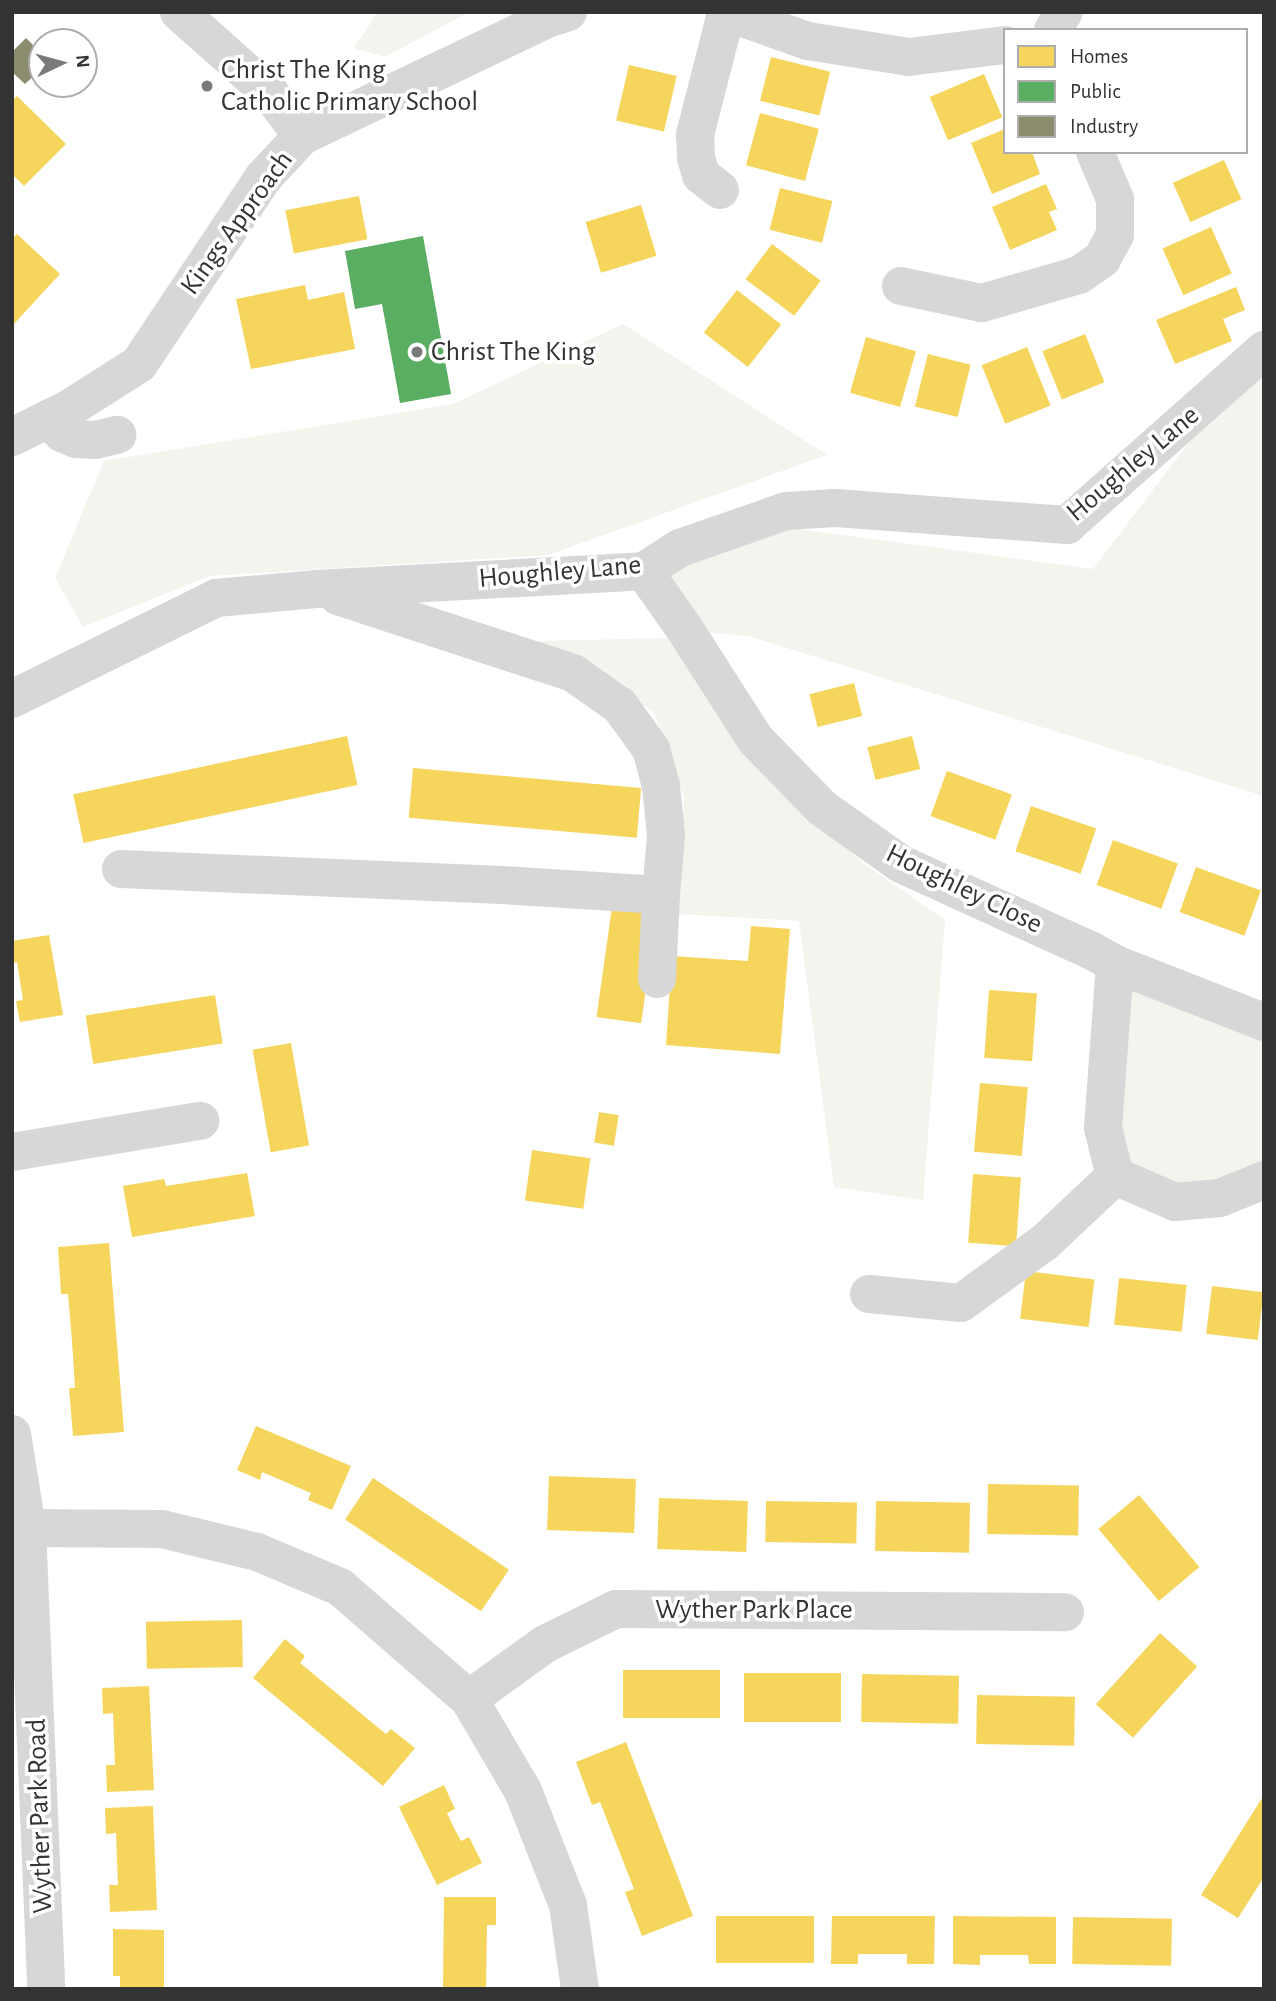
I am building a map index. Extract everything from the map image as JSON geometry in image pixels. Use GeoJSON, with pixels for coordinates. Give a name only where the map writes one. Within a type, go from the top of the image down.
{"type":"FeatureCollection","features":[{"type":"Feature","properties":{"kind":"street"},"geometry":{"type":"LineString","coordinates":[[179,12],[270,93],[302,135]]}},
{"type":"Feature","properties":{"kind":"street","name":"Kings Approach"},"geometry":{"type":"LineString","coordinates":[[12,437],[48,419],[139,364],[263,178],[302,135],[547,19],[568,12]]}},
{"type":"Feature","properties":{"kind":"street"},"geometry":{"type":"LineString","coordinates":[[720,190],[701,175],[696,158],[695,135],[726,12],[808,41],[909,57],[1003,45]]}},
{"type":"Feature","properties":{"kind":"street"},"geometry":{"type":"LineString","coordinates":[[1054,28],[1065,12]]}},
{"type":"Feature","properties":{"kind":"street"},"geometry":{"type":"LineString","coordinates":[[901,286],[982,303],[1079,275],[1102,258],[1115,235],[1115,199],[1096,154]]}},
{"type":"Feature","properties":{"kind":"street","name":"Houghley Lane"},"geometry":{"type":"LineString","coordinates":[[12,699],[216,598],[316,589],[644,571],[680,548],[786,511],[835,508],[1067,525],[1264,350]]}},
{"type":"Feature","properties":{"kind":"street"},"geometry":{"type":"LineString","coordinates":[[48,419],[62,433],[76,439],[95,440],[117,435]]}},
{"type":"Feature","properties":{"kind":"street","name":"Houghley Close"},"geometry":{"type":"LineString","coordinates":[[644,571],[755,739],[822,808],[901,864],[1093,951],[1115,964],[1264,1022]]}},
{"type":"Feature","properties":{"kind":"street"},"geometry":{"type":"LineString","coordinates":[[316,589],[573,673],[620,706],[651,749],[661,786],[666,835],[657,979]]}},
{"type":"Feature","properties":{"kind":"street"},"geometry":{"type":"LineString","coordinates":[[121,869],[502,885],[661,895]]}},
{"type":"Feature","properties":{"kind":"street"},"geometry":{"type":"LineString","coordinates":[[1115,964],[1103,1128],[1115,1176]]}},
{"type":"Feature","properties":{"kind":"street"},"geometry":{"type":"LineString","coordinates":[[12,1152],[201,1121]]}},
{"type":"Feature","properties":{"kind":"street"},"geometry":{"type":"LineString","coordinates":[[1115,1176],[1175,1202],[1220,1198],[1264,1180]]}},
{"type":"Feature","properties":{"kind":"street"},"geometry":{"type":"LineString","coordinates":[[869,1294],[961,1303],[1045,1242],[1115,1176]]}},
{"type":"Feature","properties":{"kind":"street","name":"Wyther Park Road"},"geometry":{"type":"LineString","coordinates":[[12,1434],[27,1528],[46,1989]]}},
{"type":"Feature","properties":{"kind":"street"},"geometry":{"type":"LineString","coordinates":[[27,1528],[162,1530],[257,1552],[340,1587],[469,1699],[523,1791],[568,1905],[580,1989]]}},
{"type":"Feature","properties":{"kind":"street","name":"Wyther Park Place"},"geometry":{"type":"LineString","coordinates":[[469,1699],[545,1643],[616,1609],[1065,1612]]}},
{"type":"Feature","properties":{"kind":"shaded area"},"geometry":{"type":"Polygon","coordinates":[[[378,12],[469,12],[385,57],[354,48],[378,12]]]}},
{"type":"Feature","properties":{"kind":"shaded area"},"geometry":{"type":"Polygon","coordinates":[[[623,324],[827,455],[548,555],[209,576],[83,627],[55,578],[104,461],[453,404],[623,324]]]}},
{"type":"Feature","properties":{"kind":"shaded area"},"geometry":{"type":"Polygon","coordinates":[[[1264,343],[1264,796],[748,636],[686,631],[644,571],[755,523],[1093,569],[1264,343]]]}},
{"type":"Feature","properties":{"kind":"shaded area"},"geometry":{"type":"Polygon","coordinates":[[[670,638],[742,752],[862,862],[945,920],[923,1200],[834,1187],[799,921],[679,914],[684,797],[654,712],[536,641],[670,638]]]}},
{"type":"Feature","properties":{"kind":"shaded area"},"geometry":{"type":"Polygon","coordinates":[[[1115,964],[1264,1022],[1264,1180],[1220,1198],[1115,1176],[1115,964]]]}},
{"type":"Feature","properties":{"kind":"building: Homes"},"geometry":{"type":"Polygon","coordinates":[[[771,57],[830,72],[819,115],[760,101],[771,57]]]}},
{"type":"Feature","properties":{"kind":"building: Homes"},"geometry":{"type":"Polygon","coordinates":[[[629,65],[677,76],[664,132],[616,121],[629,65]]]}},
{"type":"Feature","properties":{"kind":"building: Homes"},"geometry":{"type":"Polygon","coordinates":[[[984,74],[1002,117],[948,140],[930,97],[984,74]]]}},
{"type":"Feature","properties":{"kind":"building: Homes"},"geometry":{"type":"Polygon","coordinates":[[[17,96],[66,144],[24,186],[12,174],[12,101],[17,96]]]}},
{"type":"Feature","properties":{"kind":"building: Homes"},"geometry":{"type":"Polygon","coordinates":[[[760,113],[819,129],[805,181],[746,165],[760,113]]]}},
{"type":"Feature","properties":{"kind":"building: Homes"},"geometry":{"type":"Polygon","coordinates":[[[1003,130],[1003,154],[1033,154],[1040,174],[992,194],[971,143],[1003,130]]]}},
{"type":"Feature","properties":{"kind":"building: Homes"},"geometry":{"type":"Polygon","coordinates":[[[1224,160],[1241,199],[1190,222],[1173,183],[1224,160]]]}},
{"type":"Feature","properties":{"kind":"building: Homes"},"geometry":{"type":"Polygon","coordinates":[[[1046,184],[1057,209],[1049,212],[1057,230],[1010,250],[992,207],[1046,184]]]}},
{"type":"Feature","properties":{"kind":"building: Homes"},"geometry":{"type":"Polygon","coordinates":[[[780,188],[832,201],[822,243],[770,230],[780,188]]]}},
{"type":"Feature","properties":{"kind":"building: Homes"},"geometry":{"type":"Polygon","coordinates":[[[359,196],[367,239],[294,254],[285,210],[359,196]]]}},
{"type":"Feature","properties":{"kind":"building: Homes"},"geometry":{"type":"Polygon","coordinates":[[[641,205],[656,256],[601,273],[586,222],[641,205]]]}},
{"type":"Feature","properties":{"kind":"building: Homes"},"geometry":{"type":"Polygon","coordinates":[[[1211,227],[1232,274],[1183,295],[1163,249],[1211,227]]]}},
{"type":"Feature","properties":{"kind":"building: Homes"},"geometry":{"type":"Polygon","coordinates":[[[17,234],[60,274],[12,326],[12,239],[17,234]]]}},
{"type":"Feature","properties":{"kind":"building: Homes"},"geometry":{"type":"Polygon","coordinates":[[[772,244],[821,281],[794,316],[746,279],[772,244]]]}},
{"type":"Feature","properties":{"kind":"building: Homes"},"geometry":{"type":"Polygon","coordinates":[[[305,285],[308,300],[344,292],[355,349],[251,369],[236,299],[305,285]]]}},
{"type":"Feature","properties":{"kind":"building: Homes"},"geometry":{"type":"Polygon","coordinates":[[[1236,287],[1245,310],[1223,319],[1232,341],[1175,364],[1156,320],[1236,287]]]}},
{"type":"Feature","properties":{"kind":"building: Homes"},"geometry":{"type":"Polygon","coordinates":[[[737,290],[781,324],[748,367],[704,333],[737,290]]]}},
{"type":"Feature","properties":{"kind":"building: Homes"},"geometry":{"type":"Polygon","coordinates":[[[1085,334],[1104,382],[1062,399],[1042,351],[1085,334]]]}},
{"type":"Feature","properties":{"kind":"building: Homes"},"geometry":{"type":"Polygon","coordinates":[[[866,337],[916,351],[900,407],[850,393],[866,337]]]}},
{"type":"Feature","properties":{"kind":"building: Homes"},"geometry":{"type":"Polygon","coordinates":[[[1027,347],[1051,405],[1005,424],[982,365],[1027,347]]]}},
{"type":"Feature","properties":{"kind":"building: Homes"},"geometry":{"type":"Polygon","coordinates":[[[928,354],[971,365],[958,417],[915,406],[928,354]]]}},
{"type":"Feature","properties":{"kind":"building: Homes"},"geometry":{"type":"Polygon","coordinates":[[[854,683],[862,716],[818,727],[809,694],[854,683]]]}},
{"type":"Feature","properties":{"kind":"building: Homes"},"geometry":{"type":"Polygon","coordinates":[[[347,736],[357,785],[84,843],[73,794],[347,736]]]}},
{"type":"Feature","properties":{"kind":"building: Homes"},"geometry":{"type":"Polygon","coordinates":[[[912,736],[920,769],[876,780],[867,747],[912,736]]]}},
{"type":"Feature","properties":{"kind":"building: Homes"},"geometry":{"type":"Polygon","coordinates":[[[413,768],[641,788],[637,838],[409,818],[413,768]]]}},
{"type":"Feature","properties":{"kind":"building: Homes"},"geometry":{"type":"Polygon","coordinates":[[[947,771],[1012,795],[995,840],[931,816],[947,771]]]}},
{"type":"Feature","properties":{"kind":"building: Homes"},"geometry":{"type":"Polygon","coordinates":[[[1031,806],[1096,828],[1081,874],[1015,851],[1031,806]]]}},
{"type":"Feature","properties":{"kind":"building: Homes"},"geometry":{"type":"Polygon","coordinates":[[[1113,840],[1178,864],[1161,909],[1097,885],[1113,840]]]}},
{"type":"Feature","properties":{"kind":"building: Homes"},"geometry":{"type":"Polygon","coordinates":[[[1196,867],[1261,891],[1244,936],[1180,912],[1196,867]]]}},
{"type":"Feature","properties":{"kind":"building: Homes"},"geometry":{"type":"Polygon","coordinates":[[[612,907],[657,913],[641,1023],[597,1017],[612,907]]]}},
{"type":"Feature","properties":{"kind":"building: Homes"},"geometry":{"type":"Polygon","coordinates":[[[751,926],[790,929],[780,1054],[666,1045],[672,956],[748,961],[751,926]]]}},
{"type":"Feature","properties":{"kind":"building: Homes"},"geometry":{"type":"Polygon","coordinates":[[[49,935],[63,1015],[20,1022],[16,1001],[23,1000],[17,962],[12,963],[12,941],[49,935]]]}},
{"type":"Feature","properties":{"kind":"building: Homes"},"geometry":{"type":"Polygon","coordinates":[[[989,990],[1037,993],[1032,1061],[984,1058],[989,990]]]}},
{"type":"Feature","properties":{"kind":"building: Homes"},"geometry":{"type":"Polygon","coordinates":[[[215,995],[223,1043],[93,1064],[86,1015],[215,995]]]}},
{"type":"Feature","properties":{"kind":"building: Homes"},"geometry":{"type":"Polygon","coordinates":[[[291,1043],[309,1145],[271,1152],[253,1050],[291,1043]]]}},
{"type":"Feature","properties":{"kind":"building: Homes"},"geometry":{"type":"Polygon","coordinates":[[[980,1083],[1028,1087],[1022,1156],[974,1152],[980,1083]]]}},
{"type":"Feature","properties":{"kind":"building: Homes"},"geometry":{"type":"Polygon","coordinates":[[[599,1112],[619,1115],[614,1146],[594,1143],[599,1112]]]}},
{"type":"Feature","properties":{"kind":"building: Homes"},"geometry":{"type":"Polygon","coordinates":[[[532,1150],[590,1158],[583,1209],[525,1201],[532,1150]]]}},
{"type":"Feature","properties":{"kind":"building: Homes"},"geometry":{"type":"Polygon","coordinates":[[[247,1173],[255,1216],[132,1237],[123,1186],[164,1179],[166,1186],[247,1173]]]}},
{"type":"Feature","properties":{"kind":"building: Homes"},"geometry":{"type":"Polygon","coordinates":[[[973,1174],[1021,1177],[1016,1246],[968,1243],[973,1174]]]}},
{"type":"Feature","properties":{"kind":"building: Homes"},"geometry":{"type":"Polygon","coordinates":[[[109,1243],[124,1432],[73,1436],[69,1388],[75,1388],[72,1341],[68,1294],[61,1294],[58,1247],[109,1243]]]}},
{"type":"Feature","properties":{"kind":"building: Homes"},"geometry":{"type":"Polygon","coordinates":[[[1026,1271],[1094,1279],[1089,1327],[1020,1319],[1026,1271]]]}},
{"type":"Feature","properties":{"kind":"building: Homes"},"geometry":{"type":"Polygon","coordinates":[[[1119,1278],[1187,1285],[1182,1332],[1114,1325],[1119,1278]]]}},
{"type":"Feature","properties":{"kind":"building: Homes"},"geometry":{"type":"Polygon","coordinates":[[[1212,1286],[1264,1292],[1258,1340],[1206,1334],[1212,1286]]]}},
{"type":"Feature","properties":{"kind":"building: Homes"},"geometry":{"type":"Polygon","coordinates":[[[256,1426],[351,1466],[332,1510],[308,1500],[311,1493],[262,1472],[260,1480],[237,1470],[256,1426]]]}},
{"type":"Feature","properties":{"kind":"building: Homes"},"geometry":{"type":"Polygon","coordinates":[[[549,1476],[636,1479],[634,1533],[547,1530],[549,1476]]]}},
{"type":"Feature","properties":{"kind":"building: Homes"},"geometry":{"type":"Polygon","coordinates":[[[373,1478],[509,1570],[481,1611],[345,1519],[373,1478]]]}},
{"type":"Feature","properties":{"kind":"building: Homes"},"geometry":{"type":"Polygon","coordinates":[[[988,1484],[1079,1486],[1078,1536],[987,1534],[988,1484]]]}},
{"type":"Feature","properties":{"kind":"building: Homes"},"geometry":{"type":"Polygon","coordinates":[[[1139,1495],[1199,1567],[1159,1601],[1098,1529],[1139,1495]]]}},
{"type":"Feature","properties":{"kind":"building: Homes"},"geometry":{"type":"Polygon","coordinates":[[[659,1498],[748,1501],[746,1552],[657,1549],[659,1498]]]}},
{"type":"Feature","properties":{"kind":"building: Homes"},"geometry":{"type":"Polygon","coordinates":[[[766,1501],[857,1503],[856,1544],[765,1542],[766,1501]]]}},
{"type":"Feature","properties":{"kind":"building: Homes"},"geometry":{"type":"Polygon","coordinates":[[[876,1501],[970,1503],[969,1553],[875,1551],[876,1501]]]}},
{"type":"Feature","properties":{"kind":"building: Homes"},"geometry":{"type":"Polygon","coordinates":[[[242,1620],[243,1667],[147,1669],[146,1622],[242,1620]]]}},
{"type":"Feature","properties":{"kind":"building: Homes"},"geometry":{"type":"Polygon","coordinates":[[[1160,1633],[1197,1666],[1133,1738],[1096,1704],[1160,1633]]]}},
{"type":"Feature","properties":{"kind":"building: Homes"},"geometry":{"type":"Polygon","coordinates":[[[285,1639],[305,1656],[300,1663],[386,1734],[391,1729],[415,1748],[383,1786],[253,1678],[285,1639]]]}},
{"type":"Feature","properties":{"kind":"building: Homes"},"geometry":{"type":"Polygon","coordinates":[[[623,1670],[720,1670],[720,1718],[623,1718],[623,1670]]]}},
{"type":"Feature","properties":{"kind":"building: Homes"},"geometry":{"type":"Polygon","coordinates":[[[744,1673],[841,1673],[841,1722],[744,1722],[744,1673]]]}},
{"type":"Feature","properties":{"kind":"building: Homes"},"geometry":{"type":"Polygon","coordinates":[[[862,1674],[959,1676],[958,1724],[861,1722],[862,1674]]]}},
{"type":"Feature","properties":{"kind":"building: Homes"},"geometry":{"type":"Polygon","coordinates":[[[149,1686],[154,1790],[107,1792],[106,1765],[115,1765],[113,1713],[103,1714],[102,1688],[149,1686]]]}},
{"type":"Feature","properties":{"kind":"building: Homes"},"geometry":{"type":"Polygon","coordinates":[[[977,1695],[1075,1697],[1074,1746],[976,1744],[977,1695]]]}},
{"type":"Feature","properties":{"kind":"building: Homes"},"geometry":{"type":"Polygon","coordinates":[[[626,1742],[693,1916],[642,1936],[625,1892],[634,1889],[600,1802],[592,1805],[576,1762],[626,1742]]]}},
{"type":"Feature","properties":{"kind":"building: Homes"},"geometry":{"type":"Polygon","coordinates":[[[444,1785],[455,1809],[447,1813],[454,1828],[461,1841],[469,1837],[482,1863],[437,1885],[399,1807],[444,1785]]]}},
{"type":"Feature","properties":{"kind":"building: Homes"},"geometry":{"type":"Polygon","coordinates":[[[1264,1795],[1264,1877],[1238,1918],[1201,1895],[1264,1795]]]}},
{"type":"Feature","properties":{"kind":"building: Homes"},"geometry":{"type":"Polygon","coordinates":[[[153,1806],[157,1910],[110,1912],[109,1885],[118,1885],[116,1833],[106,1834],[105,1808],[153,1806]]]}},
{"type":"Feature","properties":{"kind":"building: Homes"},"geometry":{"type":"Polygon","coordinates":[[[444,1897],[496,1897],[496,1925],[487,1925],[486,1989],[443,1989],[444,1897]]]}},
{"type":"Feature","properties":{"kind":"building: Homes"},"geometry":{"type":"Polygon","coordinates":[[[716,1916],[814,1916],[814,1963],[716,1963],[716,1916]]]}},
{"type":"Feature","properties":{"kind":"building: Homes"},"geometry":{"type":"Polygon","coordinates":[[[832,1916],[935,1916],[934,1964],[907,1964],[907,1954],[858,1954],[858,1964],[831,1964],[832,1916]]]}},
{"type":"Feature","properties":{"kind":"building: Homes"},"geometry":{"type":"Polygon","coordinates":[[[953,1916],[1056,1917],[1056,1964],[1029,1964],[1028,1955],[980,1955],[980,1965],[953,1964],[953,1916]]]}},
{"type":"Feature","properties":{"kind":"building: Homes"},"geometry":{"type":"Polygon","coordinates":[[[1073,1917],[1172,1919],[1171,1966],[1072,1964],[1073,1917]]]}},
{"type":"Feature","properties":{"kind":"building: Homes"},"geometry":{"type":"Polygon","coordinates":[[[113,1929],[164,1930],[164,1989],[120,1989],[120,1976],[113,1976],[113,1929]]]}},
{"type":"Feature","properties":{"kind":"building: Public","name":"Christ The King"},"geometry":{"type":"Polygon","coordinates":[[[423,236],[451,394],[400,403],[382,304],[355,309],[345,251],[423,236]]]}},
{"type":"Feature","properties":{"kind":"building: Industry"},"geometry":{"type":"Polygon","coordinates":[[[26,38],[28,40],[28,81],[25,84],[12,72],[12,52],[26,38]]]}},
{"type":"Feature","properties":{"kind":"place","name":"Christ The King Catholic Primary School"},"geometry":{"type":"Point","coordinates":[207,86]}},
{"type":"Feature","properties":{"kind":"place","name":"Christ The King"},"geometry":{"type":"Point","coordinates":[417,352]}}]}
